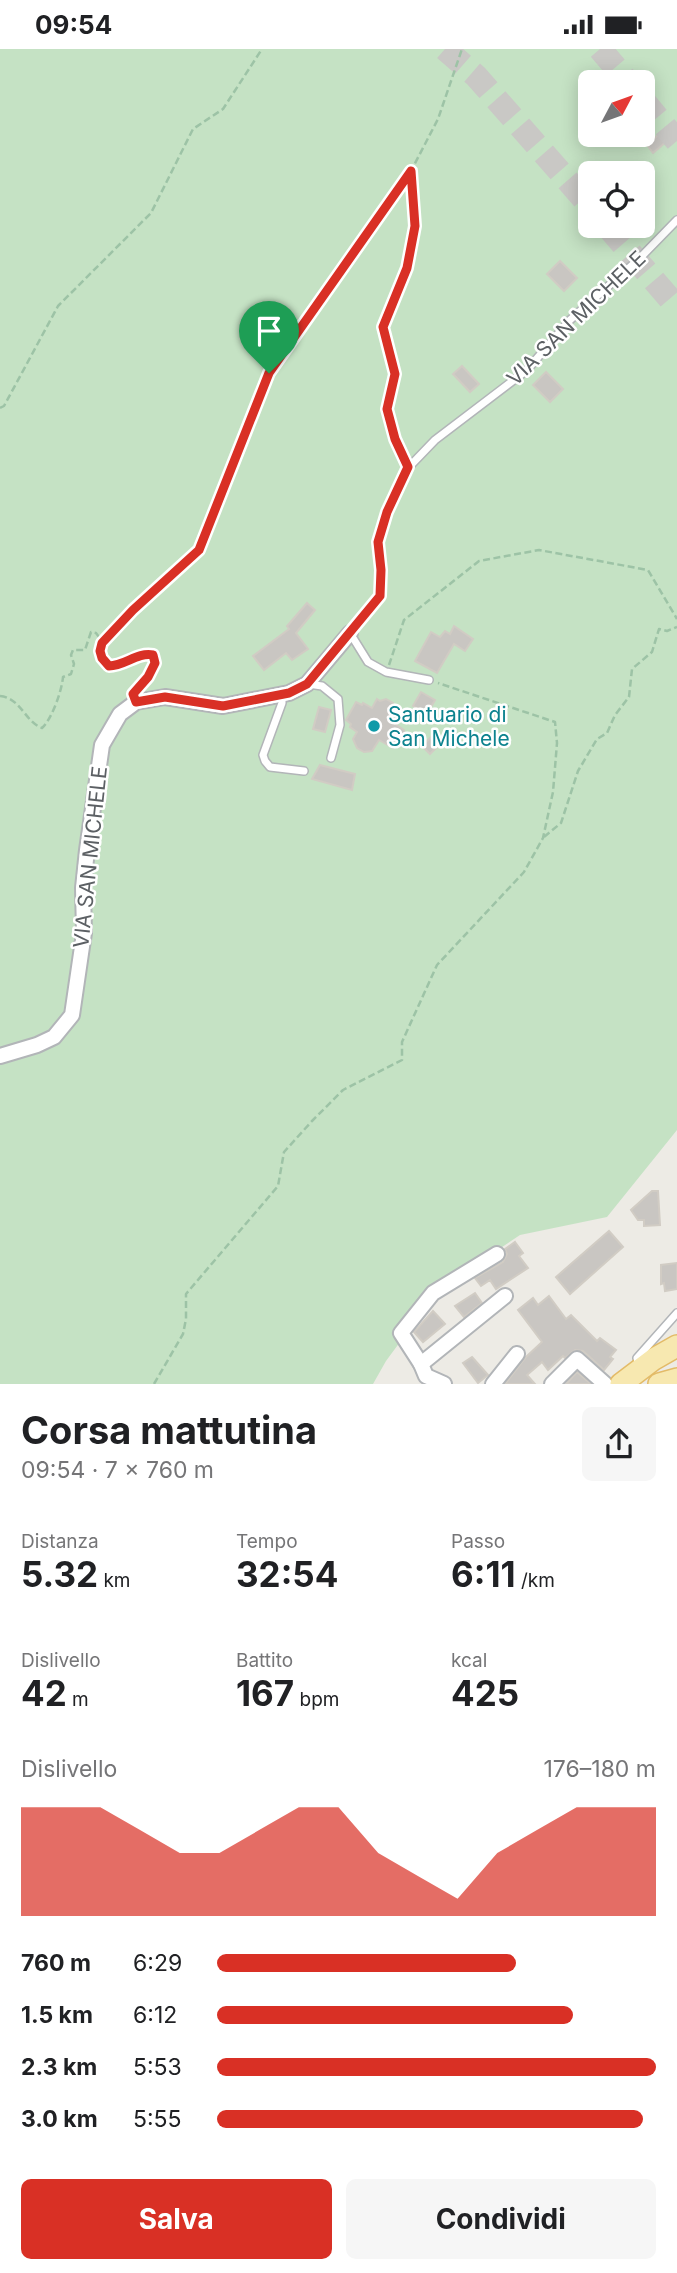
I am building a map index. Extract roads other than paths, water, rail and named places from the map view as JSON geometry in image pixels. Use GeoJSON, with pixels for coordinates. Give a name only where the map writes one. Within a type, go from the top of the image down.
{"type":"FeatureCollection","features":[{"type":"Feature","properties":{"kind":"main road"},"geometry":{"type":"LineString","coordinates":[[636,1377],[677,1346]]}},
{"type":"Feature","properties":{"kind":"main road"},"geometry":{"type":"LineString","coordinates":[[621,1384],[677,1357]]}},
{"type":"Feature","properties":{"kind":"main road"},"geometry":{"type":"LineString","coordinates":[[659,1384],[677,1379]]}},
{"type":"Feature","properties":{"kind":"street","name":"VIA SAN MICHELE"},"geometry":{"type":"LineString","coordinates":[[0,1056],[54,1037],[72,1015],[84,933],[83,888],[87,850],[102,745],[120,714],[136,702],[165,697],[223,706],[282,694],[307,684],[350,633]]}},
{"type":"Feature","properties":{"kind":"street"},"geometry":{"type":"LineString","coordinates":[[444,1384],[426,1376],[401,1333],[433,1293],[496,1254]]}},
{"type":"Feature","properties":{"kind":"street"},"geometry":{"type":"LineString","coordinates":[[421,1364],[505,1296]]}},
{"type":"Feature","properties":{"kind":"street"},"geometry":{"type":"LineString","coordinates":[[493,1384],[517,1354]]}},
{"type":"Feature","properties":{"kind":"street"},"geometry":{"type":"LineString","coordinates":[[552,1384],[577,1359],[605,1384]]}},
{"type":"Feature","properties":{"kind":"lane","name":"VIA SAN MICHELE"},"geometry":{"type":"LineString","coordinates":[[350,633],[380,596],[378,542],[387,512],[408,467],[435,440],[527,370],[570,320],[639,259],[677,220]]}},
{"type":"Feature","properties":{"kind":"lane"},"geometry":{"type":"LineString","coordinates":[[350,633],[368,662],[387,672],[429,680]]}},
{"type":"Feature","properties":{"kind":"lane"},"geometry":{"type":"LineString","coordinates":[[307,684],[322,687],[338,699],[340,725],[331,758]]}},
{"type":"Feature","properties":{"kind":"lane"},"geometry":{"type":"LineString","coordinates":[[282,694],[282,703],[263,755],[270,767],[304,771]]}},
{"type":"Feature","properties":{"kind":"lane"},"geometry":{"type":"LineString","coordinates":[[636,1377],[637,1358],[677,1313]]}},
{"type":"Feature","properties":{"kind":"tunnel"},"geometry":{"type":"LineString","coordinates":[[445,49],[476,76],[578,192]]}},
{"type":"Feature","properties":{"kind":"tunnel"},"geometry":{"type":"LineString","coordinates":[[600,49],[618,70]]}},
{"type":"Feature","properties":{"kind":"tunnel"},"geometry":{"type":"LineString","coordinates":[[655,115],[677,141]]}},
{"type":"Feature","properties":{"kind":"tunnel"},"geometry":{"type":"LineString","coordinates":[[617,238],[677,307]]}},
{"type":"Feature","properties":{"kind":"place","name":"Santuario di San Michele"},"geometry":{"type":"Point","coordinates":[374,726]}}]}
